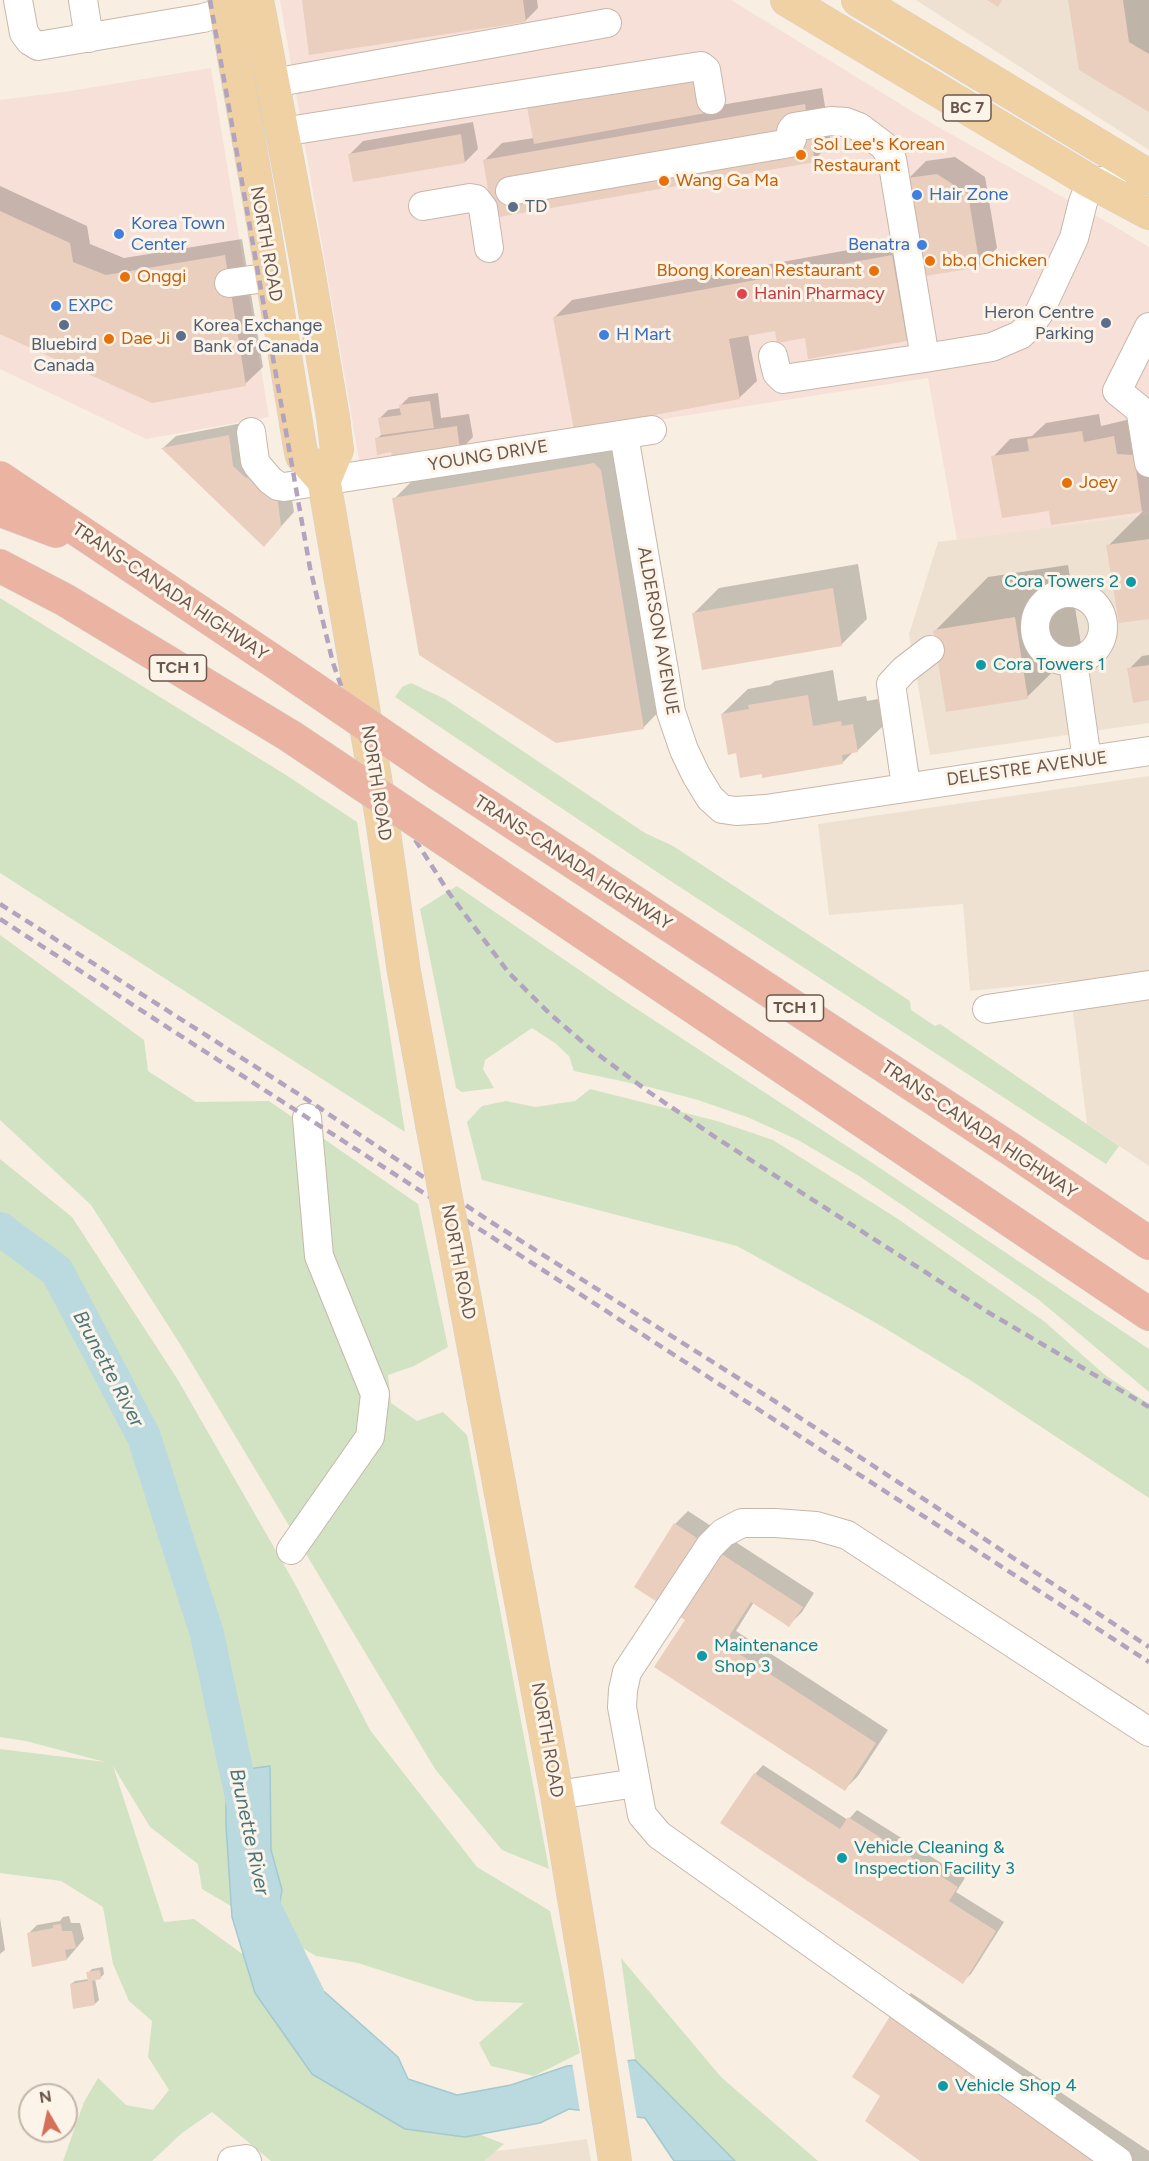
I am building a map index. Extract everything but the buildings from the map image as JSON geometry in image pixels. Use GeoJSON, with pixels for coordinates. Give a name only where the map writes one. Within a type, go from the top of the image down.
{"type":"FeatureCollection","features":[{"type":"Feature","properties":{"kind":"highway","name":"TRANS-CANADA HIGHWAY"},"geometry":{"type":"LineString","coordinates":[[0,478],[439,774],[1012,1150],[1149,1243]]}},
{"type":"Feature","properties":{"kind":"highway"},"geometry":{"type":"LineString","coordinates":[[0,510],[108,550]]}},
{"type":"Feature","properties":{"kind":"highway"},"geometry":{"type":"LineString","coordinates":[[0,547],[65,600]]}},
{"type":"Feature","properties":{"kind":"highway","name":"TCH 1"},"geometry":{"type":"LineString","coordinates":[[0,566],[65,600],[290,736],[1149,1314]]}},
{"type":"Feature","properties":{"kind":"main road","name":"BC 7"},"geometry":{"type":"LineString","coordinates":[[787,0],[1119,191],[1149,213]]}},
{"type":"Feature","properties":{"kind":"main road","name":"BC 7"},"geometry":{"type":"LineString","coordinates":[[858,0],[1149,176]]}},
{"type":"Feature","properties":{"kind":"main road","name":"NORTH ROAD"},"geometry":{"type":"LineString","coordinates":[[257,1],[282,132],[298,274],[337,450],[324,481]]}},
{"type":"Feature","properties":{"kind":"main road","name":"NORTH ROAD"},"geometry":{"type":"LineString","coordinates":[[225,6],[264,226],[298,274]]}},
{"type":"Feature","properties":{"kind":"main road","name":"NORTH ROAD"},"geometry":{"type":"LineString","coordinates":[[298,274],[279,320],[300,447],[302,456],[324,481],[382,819],[404,972],[557,1795],[615,2161]]}},
{"type":"Feature","properties":{"kind":"street"},"geometry":{"type":"LineString","coordinates":[[18,0],[24,33],[38,46],[203,18],[225,6],[257,1]]}},
{"type":"Feature","properties":{"kind":"street"},"geometry":{"type":"LineString","coordinates":[[83,0],[89,38]]}},
{"type":"Feature","properties":{"kind":"street"},"geometry":{"type":"LineString","coordinates":[[273,83],[607,23]]}},
{"type":"Feature","properties":{"kind":"street"},"geometry":{"type":"LineString","coordinates":[[282,132],[701,66],[706,70],[711,100]]}},
{"type":"Feature","properties":{"kind":"street"},"geometry":{"type":"LineString","coordinates":[[510,191],[790,143],[791,131],[794,127],[831,121],[859,126],[884,146],[892,159],[925,358]]}},
{"type":"Feature","properties":{"kind":"street"},"geometry":{"type":"LineString","coordinates":[[773,356],[777,374],[783,379],[992,347],[1020,335],[1039,313],[1074,238],[1083,202],[1119,191]]}},
{"type":"Feature","properties":{"kind":"street"},"geometry":{"type":"LineString","coordinates":[[423,206],[470,198],[476,200],[483,208],[489,248]]}},
{"type":"Feature","properties":{"kind":"street"},"geometry":{"type":"LineString","coordinates":[[229,283],[298,274]]}},
{"type":"Feature","properties":{"kind":"street"},"geometry":{"type":"LineString","coordinates":[[1149,327],[1117,391],[1138,408],[1141,414],[1149,463]]}},
{"type":"Feature","properties":{"kind":"street","name":"YOUNG DRIVE"},"geometry":{"type":"LineString","coordinates":[[251,432],[255,461],[270,480],[284,487],[652,430]]}},
{"type":"Feature","properties":{"kind":"street","name":"ALDERSON AVENUE"},"geometry":{"type":"LineString","coordinates":[[624,435],[667,697],[684,750],[710,798],[722,808],[742,811],[906,786]]}},
{"type":"Feature","properties":{"kind":"street"},"geometry":{"type":"LineString","coordinates":[[906,786],[890,688],[896,677],[930,650]]}},
{"type":"Feature","properties":{"kind":"street"},"geometry":{"type":"LineString","coordinates":[[1073,661],[1087,760]]}},
{"type":"Feature","properties":{"kind":"street","name":"DELESTRE AVENUE"},"geometry":{"type":"LineString","coordinates":[[906,786],[1149,751]]}},
{"type":"Feature","properties":{"kind":"street"},"geometry":{"type":"LineString","coordinates":[[987,1009],[1149,985]]}},
{"type":"Feature","properties":{"kind":"street"},"geometry":{"type":"LineString","coordinates":[[291,1550],[370,1437],[375,1394],[319,1256],[307,1118]]}},
{"type":"Feature","properties":{"kind":"street"},"geometry":{"type":"LineString","coordinates":[[1119,2161],[659,1835],[642,1815],[622,1707],[623,1690],[627,1672],[710,1546],[723,1533],[742,1523],[816,1526],[847,1535],[1149,1732]]}},
{"type":"Feature","properties":{"kind":"street"},"geometry":{"type":"LineString","coordinates":[[557,1795],[636,1783]]}},
{"type":"Feature","properties":{"kind":"street"},"geometry":{"type":"LineString","coordinates":[[232,2161],[246,2159],[248,2161]]}},
{"type":"Feature","properties":{"kind":"shaded area"},"geometry":{"type":"Polygon","coordinates":[[[280,0],[731,0],[933,124],[1114,226],[1149,247],[1149,514],[957,540],[928,378],[360,466],[280,0]]]}},
{"type":"Feature","properties":{"kind":"shaded area"},"geometry":{"type":"Polygon","coordinates":[[[916,0],[1149,0],[1149,150],[916,0]]]}},
{"type":"Feature","properties":{"kind":"shaded area","name":"Korea Town Center"},"geometry":{"type":"Polygon","coordinates":[[[211,68],[269,417],[146,439],[0,369],[0,100],[211,68]]]}},
{"type":"Feature","properties":{"kind":"shaded area"},"geometry":{"type":"Polygon","coordinates":[[[1149,514],[1149,723],[930,755],[909,634],[938,542],[1149,514]]]}},
{"type":"Feature","properties":{"kind":"shaded area"},"geometry":{"type":"Polygon","coordinates":[[[1149,776],[1149,1166],[1087,1124],[1069,981],[970,991],[963,904],[829,915],[818,824],[1149,776]]]}},
{"type":"Feature","properties":{"kind":"shaded area"},"geometry":{"type":"Polygon","coordinates":[[[587,2139],[591,2161],[461,2161],[460,2156],[587,2139]]]}},
{"type":"Feature","properties":{"kind":"green space"},"geometry":{"type":"Polygon","coordinates":[[[0,598],[286,775],[357,822],[405,1132],[0,873],[0,598]]]}},
{"type":"Feature","properties":{"kind":"green space"},"geometry":{"type":"Polygon","coordinates":[[[411,683],[445,699],[645,833],[673,846],[910,1001],[911,1010],[935,1026],[940,1024],[1119,1146],[1106,1164],[669,880],[395,697],[402,687],[411,683]]]}},
{"type":"Feature","properties":{"kind":"green space"},"geometry":{"type":"Polygon","coordinates":[[[457,886],[623,1000],[865,1158],[1149,1349],[1149,1392],[1039,1300],[905,1207],[859,1176],[798,1140],[747,1117],[698,1100],[574,1071],[569,1056],[555,1043],[532,1028],[485,1060],[483,1069],[494,1088],[462,1092],[456,1088],[420,909],[457,886]]]}},
{"type":"Feature","properties":{"kind":"green space"},"geometry":{"type":"Polygon","coordinates":[[[0,935],[144,1040],[148,1071],[196,1102],[269,1101],[418,1204],[448,1347],[414,1366],[388,1375],[391,1403],[417,1421],[443,1412],[467,1435],[549,1869],[502,1850],[435,1769],[180,1344],[91,1205],[0,1120],[0,935]]]}},
{"type":"Feature","properties":{"kind":"green space"},"geometry":{"type":"Polygon","coordinates":[[[590,1089],[717,1121],[773,1140],[898,1219],[1045,1322],[1105,1375],[1149,1404],[1149,1498],[970,1380],[878,1324],[737,1246],[482,1180],[467,1122],[482,1106],[506,1101],[535,1107],[575,1101],[590,1089]]]}},
{"type":"Feature","properties":{"kind":"green space"},"geometry":{"type":"Polygon","coordinates":[[[0,1159],[72,1217],[178,1380],[295,1584],[370,1730],[477,1867],[550,1911],[580,2053],[534,2076],[491,2066],[479,2043],[524,2003],[476,2001],[358,1963],[316,1956],[202,1889],[198,1864],[150,1827],[113,1766],[164,1922],[194,1919],[291,1989],[418,2110],[504,2144],[484,2161],[271,2161],[212,2112],[182,2133],[152,2161],[63,2161],[69,2143],[78,2143],[78,2119],[84,2102],[98,2078],[126,2105],[153,2110],[169,2090],[148,2057],[152,2021],[129,2001],[113,1964],[103,1907],[61,1881],[0,1873],[0,1749],[105,1762],[26,1741],[0,1737],[0,1159]]]}},
{"type":"Feature","properties":{"kind":"green space"},"geometry":{"type":"Polygon","coordinates":[[[621,1958],[721,2077],[818,2161],[735,2161],[635,2060],[621,1958]]]}},
{"type":"Feature","properties":{"kind":"water"},"geometry":{"type":"Polygon","coordinates":[[[270,1766],[271,1850],[282,1890],[274,1938],[301,1971],[398,2057],[408,2079],[457,2095],[511,2085],[567,2066],[635,2060],[735,2161],[674,2161],[645,2118],[569,2109],[540,2123],[465,2137],[405,2129],[312,2074],[255,1993],[232,1917],[226,1826],[226,1772],[270,1766]]]}},
{"type":"Feature","properties":{"kind":"pier"},"geometry":{"type":"Polygon","coordinates":[[[627,2058],[637,2119],[580,2112],[572,2062],[627,2058]]]}},
{"type":"Feature","properties":{"kind":"waterway","name":"Brunette River"},"geometry":{"type":"LineString","coordinates":[[0,1229],[57,1271],[144,1437],[207,1634],[246,1816]]}},
{"type":"Feature","properties":{"kind":"waterway","name":"Brunette River"},"geometry":{"type":"LineString","coordinates":[[260,1886],[265,1909],[308,1996]]}},
{"type":"Feature","properties":{"kind":"railway"},"geometry":{"type":"LineString","coordinates":[[210,0],[310,568],[333,663],[357,731],[402,819],[449,893],[509,973],[550,1014],[592,1050],[649,1092],[718,1139],[986,1311],[1149,1407]]}},
{"type":"Feature","properties":{"kind":"railway"},"geometry":{"type":"LineString","coordinates":[[0,904],[300,1095],[491,1222],[776,1402],[1149,1647]]}},
{"type":"Feature","properties":{"kind":"railway"},"geometry":{"type":"LineString","coordinates":[[0,919],[1149,1662]]}},
{"type":"Feature","properties":{"kind":"place","name":"Sol Lee's Korean Restaurant"},"geometry":{"type":"Point","coordinates":[801,155]}},
{"type":"Feature","properties":{"kind":"place","name":"Wang Ga Ma"},"geometry":{"type":"Point","coordinates":[664,181]}},
{"type":"Feature","properties":{"kind":"place","name":"Hair Zone"},"geometry":{"type":"Point","coordinates":[917,195]}},
{"type":"Feature","properties":{"kind":"place","name":"TD"},"geometry":{"type":"Point","coordinates":[513,207]}},
{"type":"Feature","properties":{"kind":"place","name":"Korea Town Center"},"geometry":{"type":"Point","coordinates":[119,234]}},
{"type":"Feature","properties":{"kind":"place","name":"Benatra"},"geometry":{"type":"Point","coordinates":[922,245]}},
{"type":"Feature","properties":{"kind":"place","name":"bb.q Chicken"},"geometry":{"type":"Point","coordinates":[930,261]}},
{"type":"Feature","properties":{"kind":"place","name":"Bbong Korean Restaurant"},"geometry":{"type":"Point","coordinates":[874,271]}},
{"type":"Feature","properties":{"kind":"place","name":"Onggi"},"geometry":{"type":"Point","coordinates":[125,277]}},
{"type":"Feature","properties":{"kind":"place","name":"Hanin Pharmacy"},"geometry":{"type":"Point","coordinates":[742,294]}},
{"type":"Feature","properties":{"kind":"place","name":"EXPC"},"geometry":{"type":"Point","coordinates":[56,306]}},
{"type":"Feature","properties":{"kind":"place","name":"Heron Centre Parking"},"geometry":{"type":"Point","coordinates":[1106,323]}},
{"type":"Feature","properties":{"kind":"place","name":"Bluebird Canada"},"geometry":{"type":"Point","coordinates":[64,325]}},
{"type":"Feature","properties":{"kind":"place","name":"H Mart"},"geometry":{"type":"Point","coordinates":[604,335]}},
{"type":"Feature","properties":{"kind":"place","name":"Korea Exchange Bank of Canada"},"geometry":{"type":"Point","coordinates":[181,336]}},
{"type":"Feature","properties":{"kind":"place","name":"Dae Ji"},"geometry":{"type":"Point","coordinates":[109,339]}},
{"type":"Feature","properties":{"kind":"place","name":"Joey"},"geometry":{"type":"Point","coordinates":[1067,483]}},
{"type":"Feature","properties":{"kind":"place","name":"Cora Towers 2"},"geometry":{"type":"Point","coordinates":[1131,582]}},
{"type":"Feature","properties":{"kind":"place","name":"Cora Towers 1"},"geometry":{"type":"Point","coordinates":[981,665]}},
{"type":"Feature","properties":{"kind":"place","name":"Maintenance Shop 3"},"geometry":{"type":"Point","coordinates":[702,1656]}},
{"type":"Feature","properties":{"kind":"place","name":"Vehicle Cleaning & Inspection Facility 3"},"geometry":{"type":"Point","coordinates":[842,1858]}},
{"type":"Feature","properties":{"kind":"place","name":"Vehicle Shop 4"},"geometry":{"type":"Point","coordinates":[943,2086]}}]}
